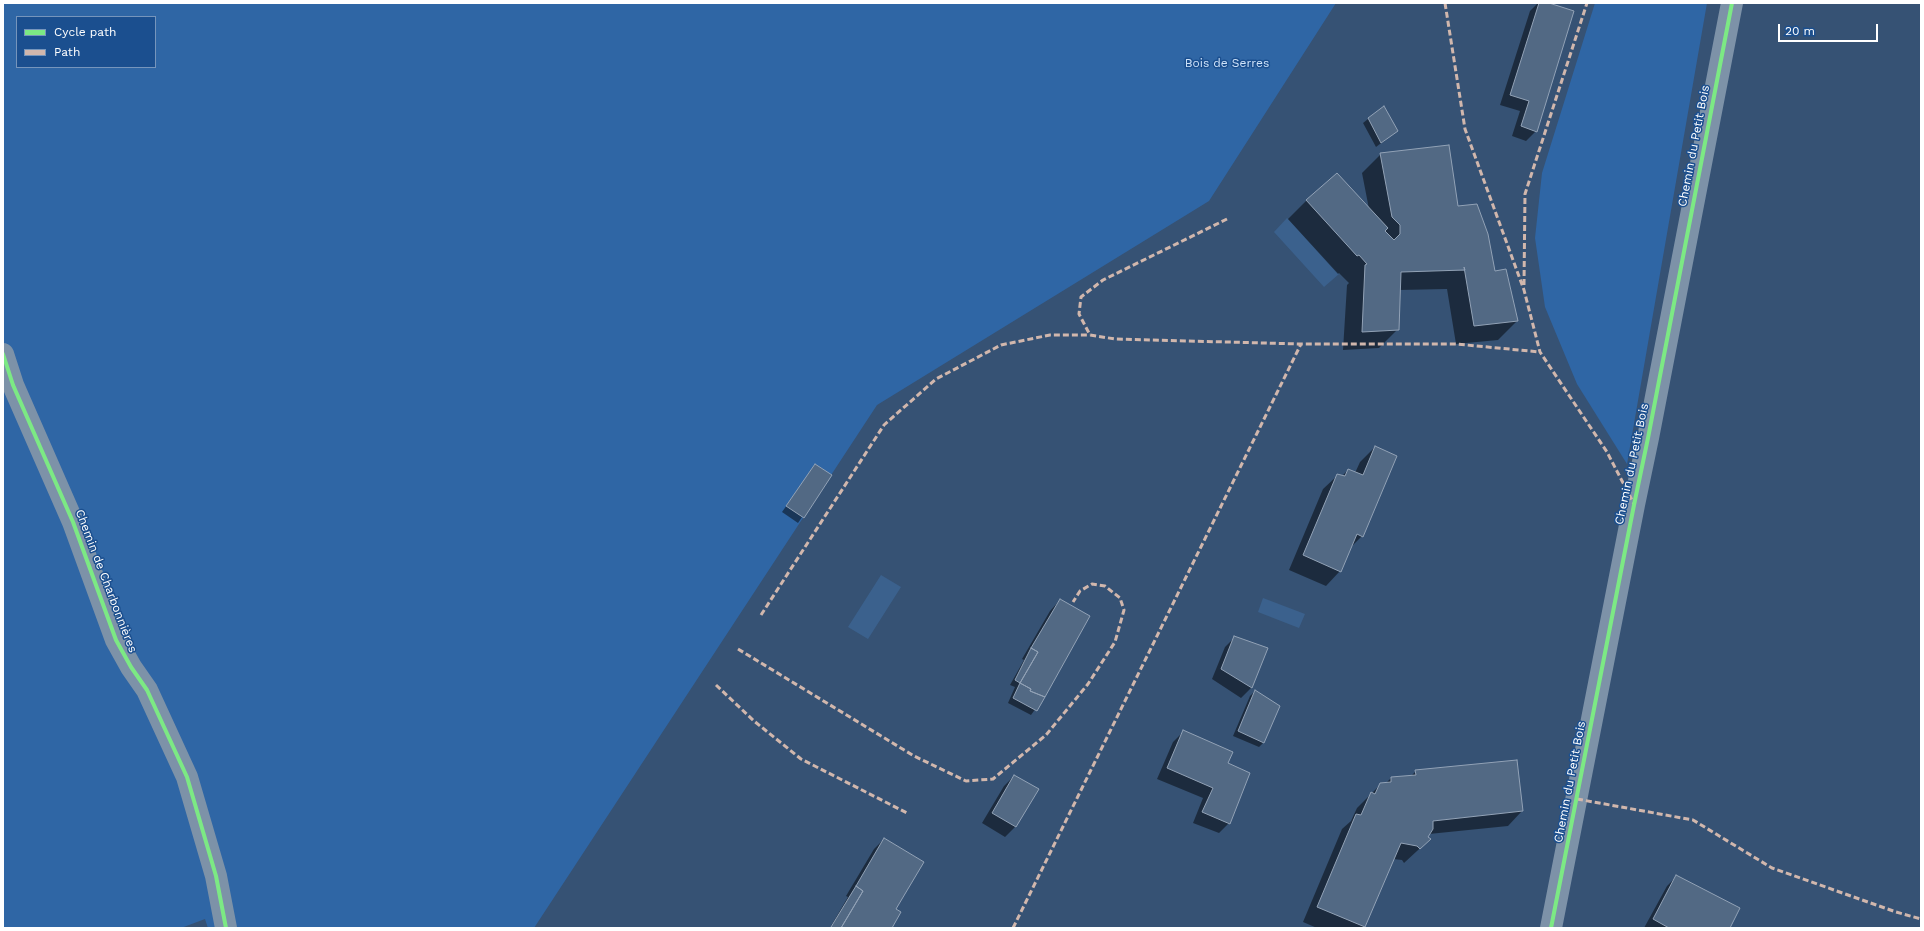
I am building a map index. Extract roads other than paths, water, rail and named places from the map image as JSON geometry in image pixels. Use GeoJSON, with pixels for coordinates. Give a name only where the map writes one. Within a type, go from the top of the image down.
{"type":"FeatureCollection","features":[{"type":"Feature","properties":{"kind":"street","name":"Chemin du Petit Bois"},"geometry":{"type":"LineString","coordinates":[[1551,928],[1732,3]]}},
{"type":"Feature","properties":{"kind":"street","name":"Chemin de Charbonnières"},"geometry":{"type":"LineString","coordinates":[[3,354],[13,385],[73,522],[116,640],[130,667],[147,690],[187,777],[216,876],[226,928]]}},
{"type":"Feature","properties":{"kind":"park label","name":"Bois de Serres"},"geometry":{"type":"Point","coordinates":[1227,63]}}]}
